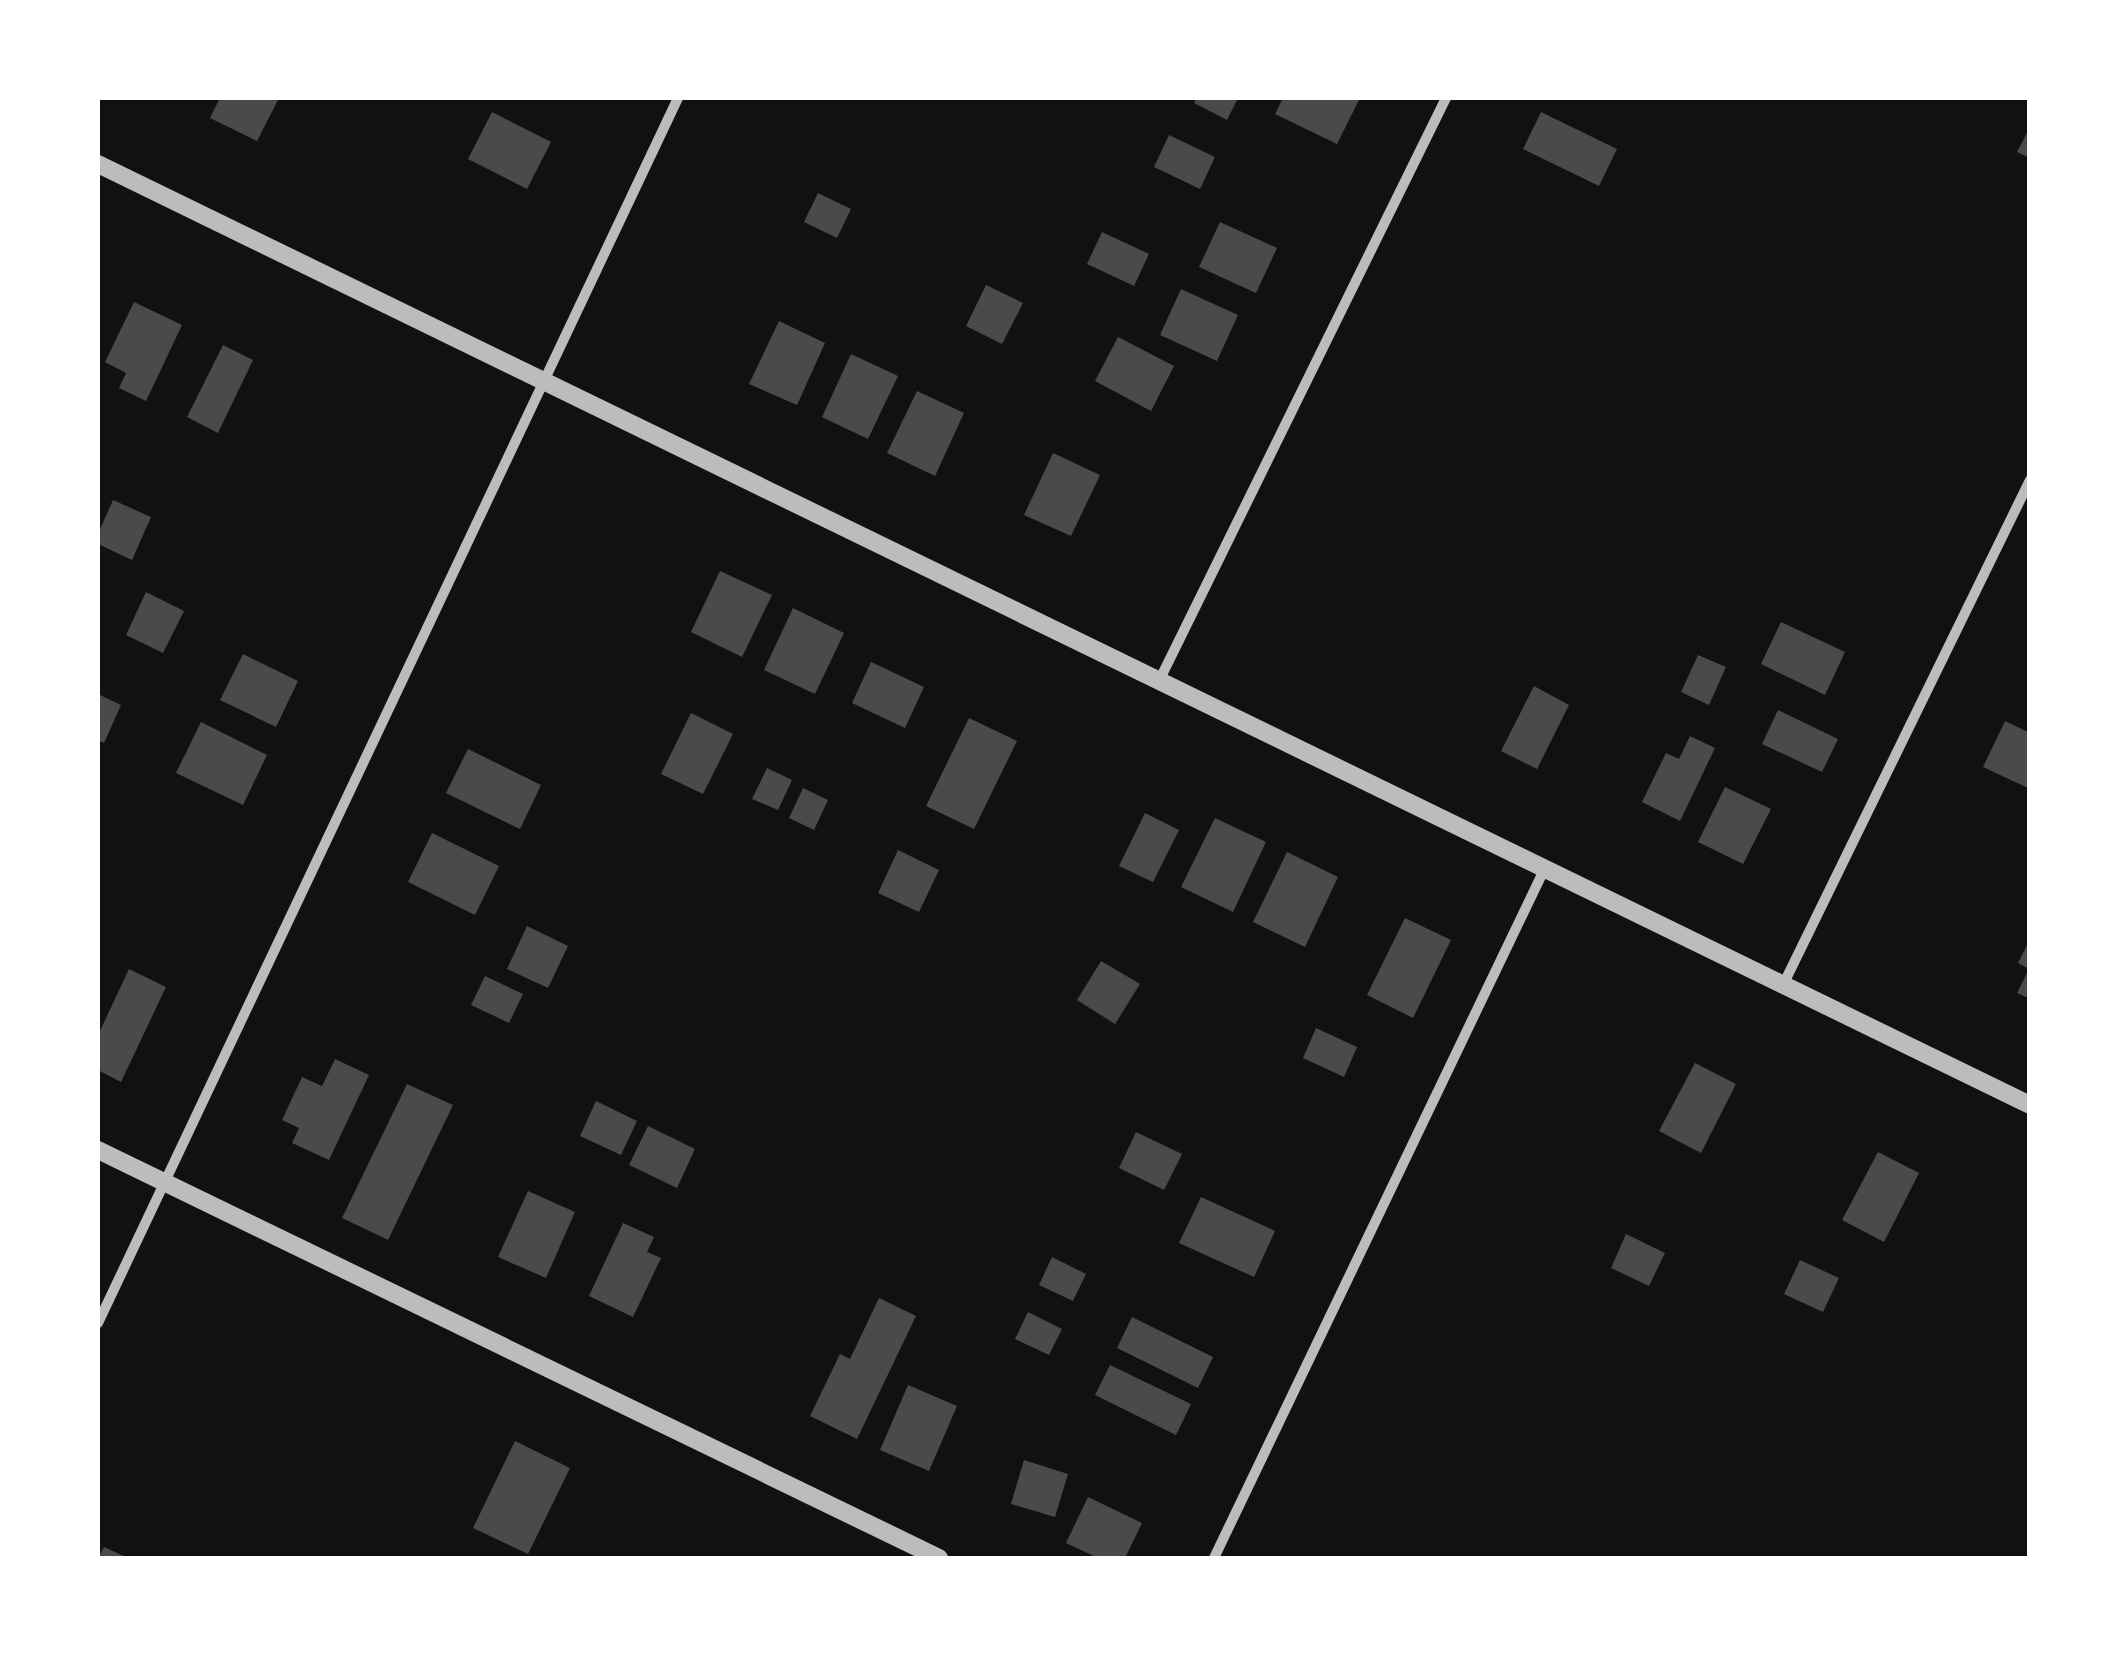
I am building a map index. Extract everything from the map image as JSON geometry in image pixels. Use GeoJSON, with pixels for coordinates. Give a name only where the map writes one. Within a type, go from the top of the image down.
{"type":"FeatureCollection","features":[{"type":"Feature","properties":{"kind":"street"},"geometry":{"type":"LineString","coordinates":[[98,1323],[542,378],[678,98]]}},
{"type":"Feature","properties":{"kind":"street"},"geometry":{"type":"LineString","coordinates":[[1160,680],[1446,98]]}},
{"type":"Feature","properties":{"kind":"street"},"geometry":{"type":"LineString","coordinates":[[98,164],[2030,1105]]}},
{"type":"Feature","properties":{"kind":"street"},"geometry":{"type":"LineString","coordinates":[[1784,983],[2030,480]]}},
{"type":"Feature","properties":{"kind":"street"},"geometry":{"type":"LineString","coordinates":[[1214,1558],[1544,870]]}},
{"type":"Feature","properties":{"kind":"street"},"geometry":{"type":"LineString","coordinates":[[98,1150],[939,1558]]}},
{"type":"Feature","properties":{"kind":"building"},"geometry":{"type":"Polygon","coordinates":[[[220,98],[279,98],[257,141],[210,118],[220,98]]]}},
{"type":"Feature","properties":{"kind":"building"},"geometry":{"type":"Polygon","coordinates":[[[1197,98],[1238,98],[1227,120],[1194,103],[1197,98]]]}},
{"type":"Feature","properties":{"kind":"building"},"geometry":{"type":"Polygon","coordinates":[[[1283,98],[1359,100],[1337,144],[1275,114],[1283,98]]]}},
{"type":"Feature","properties":{"kind":"building"},"geometry":{"type":"Polygon","coordinates":[[[492,112],[551,142],[527,189],[468,159],[492,112]]]}},
{"type":"Feature","properties":{"kind":"building"},"geometry":{"type":"Polygon","coordinates":[[[1541,112],[1617,149],[1599,186],[1523,149],[1541,112]]]}},
{"type":"Feature","properties":{"kind":"building"},"geometry":{"type":"Polygon","coordinates":[[[2030,127],[2030,158],[2017,152],[2030,127]]]}},
{"type":"Feature","properties":{"kind":"building"},"geometry":{"type":"Polygon","coordinates":[[[1169,135],[1215,157],[1200,189],[1154,167],[1169,135]]]}},
{"type":"Feature","properties":{"kind":"building"},"geometry":{"type":"Polygon","coordinates":[[[818,193],[851,209],[837,238],[804,222],[818,193]]]}},
{"type":"Feature","properties":{"kind":"building"},"geometry":{"type":"Polygon","coordinates":[[[1220,222],[1277,248],[1256,293],[1199,267],[1220,222]]]}},
{"type":"Feature","properties":{"kind":"building"},"geometry":{"type":"Polygon","coordinates":[[[1102,232],[1149,254],[1134,286],[1087,264],[1102,232]]]}},
{"type":"Feature","properties":{"kind":"building"},"geometry":{"type":"Polygon","coordinates":[[[986,285],[1023,303],[1002,344],[966,326],[986,285]]]}},
{"type":"Feature","properties":{"kind":"building"},"geometry":{"type":"Polygon","coordinates":[[[1181,289],[1238,315],[1217,361],[1160,335],[1181,289]]]}},
{"type":"Feature","properties":{"kind":"building"},"geometry":{"type":"Polygon","coordinates":[[[134,302],[182,325],[146,401],[119,388],[126,373],[105,362],[134,302]]]}},
{"type":"Feature","properties":{"kind":"building"},"geometry":{"type":"Polygon","coordinates":[[[779,321],[825,343],[797,405],[749,384],[779,321]]]}},
{"type":"Feature","properties":{"kind":"building"},"geometry":{"type":"Polygon","coordinates":[[[1118,337],[1174,366],[1151,411],[1095,381],[1118,337]]]}},
{"type":"Feature","properties":{"kind":"building"},"geometry":{"type":"Polygon","coordinates":[[[223,345],[253,360],[218,433],[187,417],[223,345]]]}},
{"type":"Feature","properties":{"kind":"building"},"geometry":{"type":"Polygon","coordinates":[[[851,354],[898,376],[868,439],[822,417],[851,354]]]}},
{"type":"Feature","properties":{"kind":"building"},"geometry":{"type":"Polygon","coordinates":[[[917,391],[964,413],[935,476],[887,453],[917,391]]]}},
{"type":"Feature","properties":{"kind":"building"},"geometry":{"type":"Polygon","coordinates":[[[1053,453],[1100,475],[1071,536],[1024,515],[1053,453]]]}},
{"type":"Feature","properties":{"kind":"building"},"geometry":{"type":"Polygon","coordinates":[[[113,500],[151,517],[132,560],[98,544],[98,534],[113,500]]]}},
{"type":"Feature","properties":{"kind":"building"},"geometry":{"type":"Polygon","coordinates":[[[720,571],[772,595],[742,657],[691,632],[720,571]]]}},
{"type":"Feature","properties":{"kind":"building"},"geometry":{"type":"Polygon","coordinates":[[[146,592],[184,611],[163,653],[126,635],[146,592]]]}},
{"type":"Feature","properties":{"kind":"building"},"geometry":{"type":"Polygon","coordinates":[[[793,608],[844,633],[815,694],[764,670],[793,608]]]}},
{"type":"Feature","properties":{"kind":"building"},"geometry":{"type":"Polygon","coordinates":[[[1781,622],[1845,652],[1825,695],[1761,664],[1781,622]]]}},
{"type":"Feature","properties":{"kind":"building"},"geometry":{"type":"Polygon","coordinates":[[[243,654],[298,681],[276,727],[220,700],[243,654]]]}},
{"type":"Feature","properties":{"kind":"building"},"geometry":{"type":"Polygon","coordinates":[[[1698,655],[1726,667],[1709,705],[1681,692],[1698,655]]]}},
{"type":"Feature","properties":{"kind":"building"},"geometry":{"type":"Polygon","coordinates":[[[871,662],[924,687],[905,728],[852,703],[871,662]]]}},
{"type":"Feature","properties":{"kind":"building"},"geometry":{"type":"Polygon","coordinates":[[[1534,686],[1569,705],[1537,769],[1501,751],[1534,686]]]}},
{"type":"Feature","properties":{"kind":"building"},"geometry":{"type":"Polygon","coordinates":[[[98,694],[121,705],[104,743],[98,740],[98,694]]]}},
{"type":"Feature","properties":{"kind":"building"},"geometry":{"type":"Polygon","coordinates":[[[1778,710],[1838,739],[1822,772],[1762,744],[1778,710]]]}},
{"type":"Feature","properties":{"kind":"building"},"geometry":{"type":"Polygon","coordinates":[[[691,713],[733,734],[703,794],[661,774],[691,713]]]}},
{"type":"Feature","properties":{"kind":"building"},"geometry":{"type":"Polygon","coordinates":[[[969,718],[1017,741],[974,829],[926,806],[969,718]]]}},
{"type":"Feature","properties":{"kind":"building"},"geometry":{"type":"Polygon","coordinates":[[[2005,721],[2030,733],[2030,789],[1983,767],[2005,721]]]}},
{"type":"Feature","properties":{"kind":"building"},"geometry":{"type":"Polygon","coordinates":[[[201,722],[267,755],[243,805],[176,773],[201,722]]]}},
{"type":"Feature","properties":{"kind":"building"},"geometry":{"type":"Polygon","coordinates":[[[1690,736],[1715,748],[1680,821],[1642,802],[1666,753],[1679,759],[1690,736]]]}},
{"type":"Feature","properties":{"kind":"building"},"geometry":{"type":"Polygon","coordinates":[[[468,749],[541,785],[520,829],[446,793],[468,749]]]}},
{"type":"Feature","properties":{"kind":"building"},"geometry":{"type":"Polygon","coordinates":[[[767,768],[792,780],[778,810],[752,799],[767,768]]]}},
{"type":"Feature","properties":{"kind":"building"},"geometry":{"type":"Polygon","coordinates":[[[1725,787],[1771,809],[1743,864],[1698,842],[1725,787]]]}},
{"type":"Feature","properties":{"kind":"building"},"geometry":{"type":"Polygon","coordinates":[[[803,788],[828,800],[814,830],[789,818],[803,788]]]}},
{"type":"Feature","properties":{"kind":"building"},"geometry":{"type":"Polygon","coordinates":[[[1145,813],[1179,830],[1153,882],[1119,866],[1145,813]]]}},
{"type":"Feature","properties":{"kind":"building"},"geometry":{"type":"Polygon","coordinates":[[[1215,818],[1266,842],[1233,912],[1181,887],[1215,818]]]}},
{"type":"Feature","properties":{"kind":"building"},"geometry":{"type":"Polygon","coordinates":[[[432,833],[499,866],[475,915],[408,882],[432,833]]]}},
{"type":"Feature","properties":{"kind":"building"},"geometry":{"type":"Polygon","coordinates":[[[898,850],[939,870],[919,912],[878,893],[898,850]]]}},
{"type":"Feature","properties":{"kind":"building"},"geometry":{"type":"Polygon","coordinates":[[[1287,852],[1338,877],[1305,947],[1253,922],[1287,852]]]}},
{"type":"Feature","properties":{"kind":"building"},"geometry":{"type":"Polygon","coordinates":[[[1405,918],[1451,940],[1413,1018],[1367,995],[1405,918]]]}},
{"type":"Feature","properties":{"kind":"building"},"geometry":{"type":"Polygon","coordinates":[[[527,926],[568,946],[548,988],[507,969],[527,926]]]}},
{"type":"Feature","properties":{"kind":"building"},"geometry":{"type":"Polygon","coordinates":[[[2030,939],[2030,999],[2017,993],[2029,969],[2018,963],[2030,939]]]}},
{"type":"Feature","properties":{"kind":"building"},"geometry":{"type":"Polygon","coordinates":[[[1101,961],[1140,984],[1115,1024],[1077,1000],[1101,961]]]}},
{"type":"Feature","properties":{"kind":"building"},"geometry":{"type":"Polygon","coordinates":[[[129,969],[166,987],[121,1082],[98,1070],[98,1035],[129,969]]]}},
{"type":"Feature","properties":{"kind":"building"},"geometry":{"type":"Polygon","coordinates":[[[485,976],[523,994],[509,1023],[471,1005],[485,976]]]}},
{"type":"Feature","properties":{"kind":"building"},"geometry":{"type":"Polygon","coordinates":[[[1316,1028],[1357,1047],[1344,1077],[1303,1058],[1316,1028]]]}},
{"type":"Feature","properties":{"kind":"building"},"geometry":{"type":"Polygon","coordinates":[[[335,1059],[369,1075],[329,1160],[292,1143],[299,1128],[282,1120],[302,1077],[322,1086],[335,1059]]]}},
{"type":"Feature","properties":{"kind":"building"},"geometry":{"type":"Polygon","coordinates":[[[1695,1063],[1736,1084],[1701,1153],[1659,1131],[1695,1063]]]}},
{"type":"Feature","properties":{"kind":"building"},"geometry":{"type":"Polygon","coordinates":[[[407,1084],[453,1105],[388,1240],[342,1218],[407,1084]]]}},
{"type":"Feature","properties":{"kind":"building"},"geometry":{"type":"Polygon","coordinates":[[[596,1101],[637,1121],[621,1155],[580,1136],[596,1101]]]}},
{"type":"Feature","properties":{"kind":"building"},"geometry":{"type":"Polygon","coordinates":[[[648,1126],[695,1149],[677,1188],[629,1165],[648,1126]]]}},
{"type":"Feature","properties":{"kind":"building"},"geometry":{"type":"Polygon","coordinates":[[[1136,1132],[1182,1154],[1164,1190],[1119,1168],[1136,1132]]]}},
{"type":"Feature","properties":{"kind":"building"},"geometry":{"type":"Polygon","coordinates":[[[1878,1152],[1919,1173],[1884,1242],[1842,1220],[1878,1152]]]}},
{"type":"Feature","properties":{"kind":"building"},"geometry":{"type":"Polygon","coordinates":[[[528,1191],[575,1212],[546,1278],[498,1257],[528,1191]]]}},
{"type":"Feature","properties":{"kind":"building"},"geometry":{"type":"Polygon","coordinates":[[[1201,1197],[1275,1231],[1254,1277],[1179,1243],[1201,1197]]]}},
{"type":"Feature","properties":{"kind":"building"},"geometry":{"type":"Polygon","coordinates":[[[623,1223],[654,1237],[647,1252],[661,1258],[633,1317],[589,1296],[623,1223]]]}},
{"type":"Feature","properties":{"kind":"building"},"geometry":{"type":"Polygon","coordinates":[[[1626,1234],[1665,1253],[1649,1286],[1611,1268],[1626,1234]]]}},
{"type":"Feature","properties":{"kind":"building"},"geometry":{"type":"Polygon","coordinates":[[[1052,1257],[1086,1274],[1073,1301],[1039,1285],[1052,1257]]]}},
{"type":"Feature","properties":{"kind":"building"},"geometry":{"type":"Polygon","coordinates":[[[1800,1260],[1839,1278],[1823,1312],[1784,1294],[1800,1260]]]}},
{"type":"Feature","properties":{"kind":"building"},"geometry":{"type":"Polygon","coordinates":[[[879,1298],[916,1316],[857,1439],[810,1416],[840,1354],[850,1359],[879,1298]]]}},
{"type":"Feature","properties":{"kind":"building"},"geometry":{"type":"Polygon","coordinates":[[[1028,1312],[1062,1329],[1049,1355],[1015,1339],[1028,1312]]]}},
{"type":"Feature","properties":{"kind":"building"},"geometry":{"type":"Polygon","coordinates":[[[1132,1317],[1213,1357],[1198,1388],[1117,1348],[1132,1317]]]}},
{"type":"Feature","properties":{"kind":"building"},"geometry":{"type":"Polygon","coordinates":[[[1110,1365],[1191,1404],[1176,1435],[1095,1395],[1110,1365]]]}},
{"type":"Feature","properties":{"kind":"building"},"geometry":{"type":"Polygon","coordinates":[[[908,1385],[957,1406],[929,1471],[880,1450],[908,1385]]]}},
{"type":"Feature","properties":{"kind":"building"},"geometry":{"type":"Polygon","coordinates":[[[515,1441],[570,1468],[528,1554],[473,1528],[515,1441]]]}},
{"type":"Feature","properties":{"kind":"building"},"geometry":{"type":"Polygon","coordinates":[[[1024,1460],[1068,1474],[1055,1517],[1011,1504],[1024,1460]]]}},
{"type":"Feature","properties":{"kind":"building"},"geometry":{"type":"Polygon","coordinates":[[[1088,1497],[1142,1523],[1125,1558],[1098,1558],[1066,1543],[1088,1497]]]}},
{"type":"Feature","properties":{"kind":"building"},"geometry":{"type":"Polygon","coordinates":[[[104,1547],[128,1558],[98,1558],[104,1547]]]}}]}
